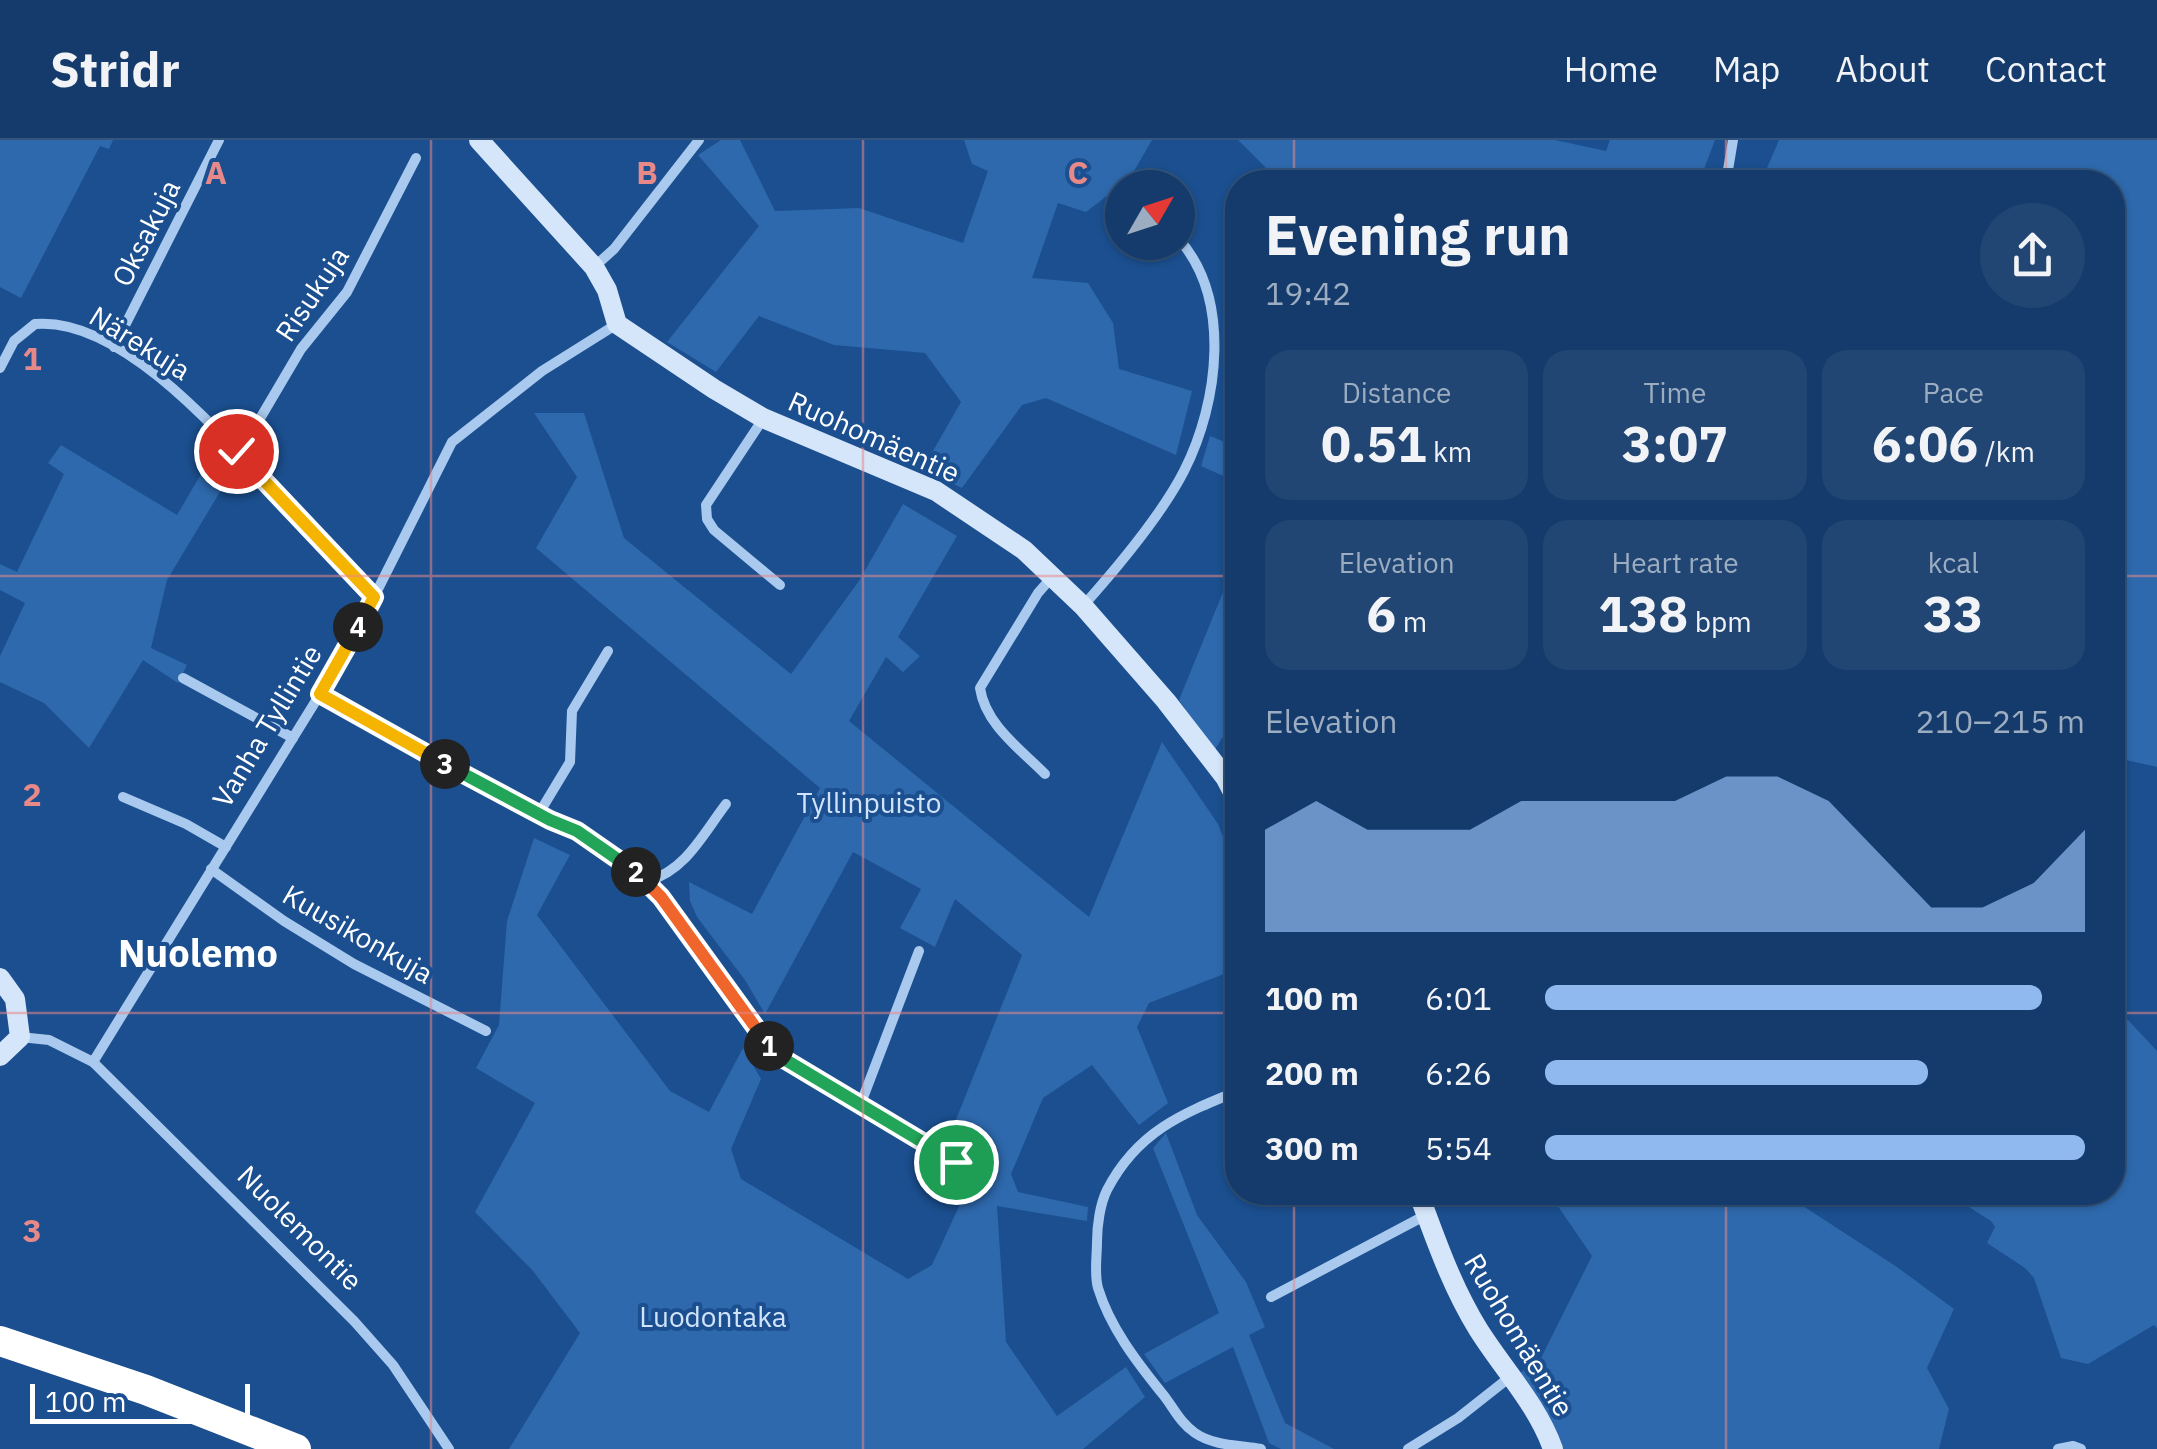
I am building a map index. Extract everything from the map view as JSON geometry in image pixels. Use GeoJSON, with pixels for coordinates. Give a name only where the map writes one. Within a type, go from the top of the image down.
{"type":"FeatureCollection","features":[{"type":"Feature","properties":{"kind":"highway"},"geometry":{"type":"LineString","coordinates":[[0,1341],[146,1390],[296,1449]]}},
{"type":"Feature","properties":{"kind":"street","name":"Oksakuja"},"geometry":{"type":"LineString","coordinates":[[114,347],[219,140]]}},
{"type":"Feature","properties":{"kind":"street"},"geometry":{"type":"LineString","coordinates":[[479,140],[594,268],[608,290],[618,324]]}},
{"type":"Feature","properties":{"kind":"street"},"geometry":{"type":"LineString","coordinates":[[594,268],[614,249],[699,140]]}},
{"type":"Feature","properties":{"kind":"street"},"geometry":{"type":"LineString","coordinates":[[1728,170],[1733,140]]}},
{"type":"Feature","properties":{"kind":"street","name":"Risukuja"},"geometry":{"type":"LineString","coordinates":[[236,451],[258,422],[301,348],[347,292],[416,158]]}},
{"type":"Feature","properties":{"kind":"street"},"geometry":{"type":"LineString","coordinates":[[1083,606],[1162,506],[1184,472],[1202,431],[1214,345],[1204,277],[1193,260]]}},
{"type":"Feature","properties":{"kind":"street","name":"Närekuja"},"geometry":{"type":"LineString","coordinates":[[0,368],[14,341],[35,324],[68,325],[114,347],[186,396],[374,597]]}},
{"type":"Feature","properties":{"kind":"street","name":"Ruohomäentie"},"geometry":{"type":"LineString","coordinates":[[618,324],[763,418],[936,491],[996,528],[1083,606],[1177,714],[1225,779]]}},
{"type":"Feature","properties":{"kind":"street","name":"Vanha Tyllintie"},"geometry":{"type":"LineString","coordinates":[[93,1062],[320,694],[452,442],[542,371],[618,324]]}},
{"type":"Feature","properties":{"kind":"street"},"geometry":{"type":"LineString","coordinates":[[763,418],[706,505],[707,519],[714,530],[780,585]]}},
{"type":"Feature","properties":{"kind":"street"},"geometry":{"type":"LineString","coordinates":[[1045,774],[991,720],[982,704],[980,688],[1052,576]]}},
{"type":"Feature","properties":{"kind":"street"},"geometry":{"type":"LineString","coordinates":[[538,815],[570,762],[572,711],[608,651]]}},
{"type":"Feature","properties":{"kind":"street"},"geometry":{"type":"LineString","coordinates":[[183,678],[293,738]]}},
{"type":"Feature","properties":{"kind":"street"},"geometry":{"type":"LineString","coordinates":[[320,694],[538,815],[577,831],[648,881],[774,1053],[956,1162]]}},
{"type":"Feature","properties":{"kind":"street"},"geometry":{"type":"LineString","coordinates":[[123,797],[186,824],[226,847]]}},
{"type":"Feature","properties":{"kind":"street"},"geometry":{"type":"LineString","coordinates":[[648,881],[669,875],[684,861],[726,804]]}},
{"type":"Feature","properties":{"kind":"street","name":"Kuusikonkuja"},"geometry":{"type":"LineString","coordinates":[[212,869],[284,921],[354,964],[486,1031]]}},
{"type":"Feature","properties":{"kind":"street"},"geometry":{"type":"LineString","coordinates":[[861,1103],[919,952]]}},
{"type":"Feature","properties":{"kind":"street"},"geometry":{"type":"LineString","coordinates":[[0,978],[14,999],[20,1037]]}},
{"type":"Feature","properties":{"kind":"street"},"geometry":{"type":"LineString","coordinates":[[0,1056],[20,1037],[49,1040],[93,1062]]}},
{"type":"Feature","properties":{"kind":"street","name":"Nuolemontie"},"geometry":{"type":"LineString","coordinates":[[93,1062],[354,1321],[393,1365],[449,1449]]}},
{"type":"Feature","properties":{"kind":"street"},"geometry":{"type":"LineString","coordinates":[[1225,1095],[1180,1114],[1152,1132],[1131,1155],[1106,1192],[1097,1234],[1096,1285],[1137,1364],[1195,1434],[1216,1442],[1261,1449]]}},
{"type":"Feature","properties":{"kind":"street","name":"Ruohomäentie"},"geometry":{"type":"LineString","coordinates":[[1422,1205],[1459,1297],[1536,1410],[1553,1449]]}},
{"type":"Feature","properties":{"kind":"street"},"geometry":{"type":"LineString","coordinates":[[1271,1296],[1426,1216]]}},
{"type":"Feature","properties":{"kind":"street"},"geometry":{"type":"LineString","coordinates":[[1408,1449],[1458,1418],[1510,1377]]}},
{"type":"Feature","properties":{"kind":"street"},"geometry":{"type":"LineString","coordinates":[[2058,1449],[2081,1449]]}},
{"type":"Feature","properties":{"kind":"green space"},"geometry":{"type":"Polygon","coordinates":[[[0,140],[113,140],[109,149],[100,146],[21,298],[0,287],[0,140]]]}},
{"type":"Feature","properties":{"kind":"green space"},"geometry":{"type":"Polygon","coordinates":[[[721,140],[740,140],[775,211],[859,208],[963,243],[988,171],[972,164],[964,140],[1152,140],[1135,170],[1105,170],[1105,197],[1086,212],[1058,203],[1032,278],[1088,283],[1113,323],[1119,369],[1192,391],[1176,455],[1046,398],[1022,405],[962,488],[922,470],[961,402],[925,353],[834,345],[759,316],[716,372],[667,342],[759,226],[698,155],[721,140]]]}},
{"type":"Feature","properties":{"kind":"green space"},"geometry":{"type":"Polygon","coordinates":[[[1238,140],[1555,140],[1606,151],[1610,140],[1715,140],[1704,170],[1268,170],[1238,140]]]}},
{"type":"Feature","properties":{"kind":"green space"},"geometry":{"type":"Polygon","coordinates":[[[1779,140],[2157,140],[2157,767],[2125,760],[2125,170],[1766,170],[1779,140]]]}},
{"type":"Feature","properties":{"kind":"green space"},"geometry":{"type":"Polygon","coordinates":[[[534,413],[584,413],[624,538],[791,674],[859,581],[903,504],[957,536],[898,637],[920,656],[903,672],[886,657],[849,721],[1089,917],[1162,742],[1218,824],[1225,841],[1225,974],[1149,1003],[1137,1027],[1168,1103],[1139,1125],[1092,1065],[1043,1098],[1011,1174],[1018,1192],[1088,1207],[1087,1221],[997,1206],[1006,1342],[1057,1416],[1126,1367],[1145,1397],[1083,1449],[509,1449],[580,1333],[533,1271],[475,1212],[535,1103],[476,1068],[499,1025],[507,921],[534,838],[570,855],[537,915],[670,1091],[709,1112],[743,1048],[761,1079],[731,1149],[741,1179],[908,1279],[932,1265],[967,1189],[943,1179],[970,1148],[949,1137],[1022,955],[955,899],[935,947],[900,928],[921,889],[853,852],[765,1014],[745,980],[697,917],[690,901],[689,882],[752,914],[820,788],[536,548],[577,477],[534,413]]]}},
{"type":"Feature","properties":{"kind":"green space"},"geometry":{"type":"Polygon","coordinates":[[[1210,436],[1225,442],[1225,477],[1201,466],[1210,436]]]}},
{"type":"Feature","properties":{"kind":"green space"},"geometry":{"type":"Polygon","coordinates":[[[61,445],[177,515],[214,452],[232,472],[167,580],[151,648],[187,665],[178,683],[143,660],[89,748],[44,703],[0,682],[0,656],[25,603],[0,590],[0,564],[17,572],[64,474],[48,463],[61,445]]]}},
{"type":"Feature","properties":{"kind":"green space"},"geometry":{"type":"Polygon","coordinates":[[[1225,587],[1225,733],[1214,751],[1179,700],[1225,587]]]}},
{"type":"Feature","properties":{"kind":"green space"},"geometry":{"type":"Polygon","coordinates":[[[2125,1017],[2157,1051],[2157,1328],[2154,1325],[2088,1364],[2061,1358],[2034,1278],[1987,1243],[1995,1227],[1966,1205],[2125,1205],[2125,1017]]]}},
{"type":"Feature","properties":{"kind":"green space"},"geometry":{"type":"Polygon","coordinates":[[[1166,1133],[1197,1215],[1246,1282],[1265,1327],[1249,1335],[1285,1423],[1334,1449],[1281,1449],[1269,1443],[1233,1347],[1165,1383],[1144,1354],[1219,1313],[1153,1148],[1166,1133]]]}},
{"type":"Feature","properties":{"kind":"green space"},"geometry":{"type":"Polygon","coordinates":[[[1557,1205],[1801,1205],[1954,1309],[1927,1368],[1949,1409],[1939,1449],[1560,1449],[1518,1374],[1540,1360],[1592,1256],[1557,1205]]]}},
{"type":"Feature","properties":{"kind":"district","name":"Nuolemo"},"geometry":{"type":"Point","coordinates":[198,954]}},
{"type":"Feature","properties":{"kind":"route"},"geometry":{"type":"LineString","coordinates":[[236,451],[374,597],[320,694],[487,788],[577,831],[648,881],[774,1053],[956,1162]]}},
{"type":"Feature","properties":{"kind":"park label","name":"Tyllinpuisto"},"geometry":{"type":"Point","coordinates":[869,803]}},
{"type":"Feature","properties":{"kind":"park label","name":"Luodontaka"},"geometry":{"type":"Point","coordinates":[713,1317]}}]}
